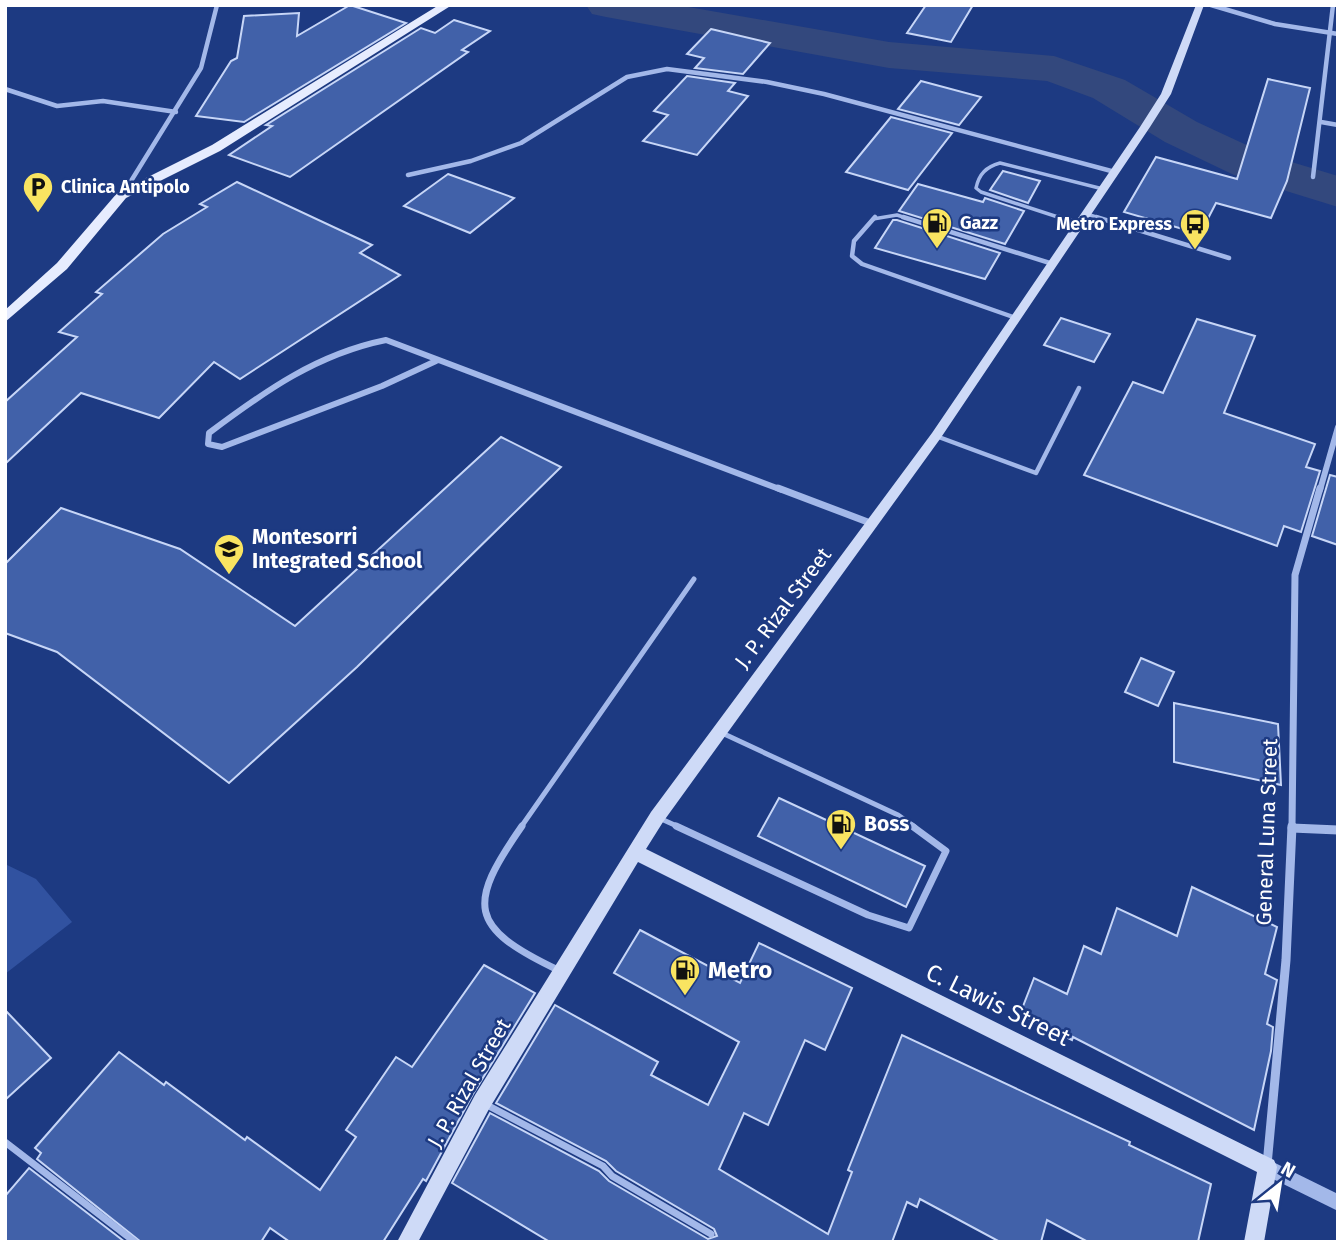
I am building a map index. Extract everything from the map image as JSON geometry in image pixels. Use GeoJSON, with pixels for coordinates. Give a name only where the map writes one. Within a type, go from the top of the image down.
{"type":"FeatureCollection","features":[{"type":"Feature","properties":{"kind":"main road"},"geometry":{"type":"LineString","coordinates":[[5,318],[62,266],[122,195],[216,148],[447,5]]}},
{"type":"Feature","properties":{"kind":"main road","name":"J. P. Rizal Street"},"geometry":{"type":"LineString","coordinates":[[407,1242],[482,1102],[657,817],[936,436],[1145,127],[1166,94],[1199,5]]}},
{"type":"Feature","properties":{"kind":"main road","name":"C. Lawis Street"},"geometry":{"type":"LineString","coordinates":[[635,852],[1267,1167]]}},
{"type":"Feature","properties":{"kind":"main road","name":"General Luna Street"},"geometry":{"type":"LineString","coordinates":[[1254,1242],[1267,1167]]}},
{"type":"Feature","properties":{"kind":"street"},"geometry":{"type":"LineString","coordinates":[[122,195],[201,68],[216,5]]}},
{"type":"Feature","properties":{"kind":"street"},"geometry":{"type":"LineString","coordinates":[[1211,5],[1275,24],[1338,34]]}},
{"type":"Feature","properties":{"kind":"street"},"geometry":{"type":"LineString","coordinates":[[1313,177],[1321,122],[1328,33],[1334,5]]}},
{"type":"Feature","properties":{"kind":"street"},"geometry":{"type":"LineString","coordinates":[[408,175],[471,161],[521,144],[627,77],[667,69],[754,80],[824,94],[1115,172]]}},
{"type":"Feature","properties":{"kind":"street"},"geometry":{"type":"LineString","coordinates":[[5,89],[57,106],[103,101],[176,112]]}},
{"type":"Feature","properties":{"kind":"street"},"geometry":{"type":"LineString","coordinates":[[1321,122],[1338,125]]}},
{"type":"Feature","properties":{"kind":"street"},"geometry":{"type":"LineString","coordinates":[[436,360],[371,390],[222,447],[208,444],[209,433],[290,372],[366,343],[386,340],[873,524]]}},
{"type":"Feature","properties":{"kind":"street","name":"General Luna Street"},"geometry":{"type":"LineString","coordinates":[[1267,1167],[1286,960],[1292,828],[1294,575],[1338,427]]}},
{"type":"Feature","properties":{"kind":"street"},"geometry":{"type":"LineString","coordinates":[[1292,828],[1338,830]]}},
{"type":"Feature","properties":{"kind":"street","name":"C. Lawis Street"},"geometry":{"type":"LineString","coordinates":[[1267,1167],[1338,1203]]}},
{"type":"Feature","properties":{"kind":"lane"},"geometry":{"type":"LineString","coordinates":[[1104,190],[1000,163],[989,166],[977,181],[976,188],[981,192],[1229,258]]}},
{"type":"Feature","properties":{"kind":"lane"},"geometry":{"type":"LineString","coordinates":[[1017,318],[862,264],[852,256],[854,241],[874,217],[897,215],[1053,264]]}},
{"type":"Feature","properties":{"kind":"lane"},"geometry":{"type":"LineString","coordinates":[[936,436],[1036,473],[1079,387]]}},
{"type":"Feature","properties":{"kind":"lane"},"geometry":{"type":"LineString","coordinates":[[561,971],[515,949],[494,933],[487,920],[484,898],[495,865],[694,579]]}},
{"type":"Feature","properties":{"kind":"lane"},"geometry":{"type":"LineString","coordinates":[[657,817],[868,915],[909,928],[946,851],[898,815],[719,732]]}},
{"type":"Feature","properties":{"kind":"lane"},"geometry":{"type":"LineString","coordinates":[[482,1102],[603,1166],[612,1176],[711,1234]]}},
{"type":"Feature","properties":{"kind":"lane"},"geometry":{"type":"LineString","coordinates":[[5,1142],[135,1242]]}},
{"type":"Feature","properties":{"kind":"shaded area"},"geometry":{"type":"Polygon","coordinates":[[[5,864],[36,879],[72,922],[5,974],[5,864]]]}},
{"type":"Feature","properties":{"kind":"building"},"geometry":{"type":"Polygon","coordinates":[[[350,5],[406,23],[244,122],[196,116],[231,61],[237,58],[244,16],[299,13],[297,36],[350,5]]]}},
{"type":"Feature","properties":{"kind":"building"},"geometry":{"type":"Polygon","coordinates":[[[926,5],[973,5],[951,42],[907,33],[926,5]]]}},
{"type":"Feature","properties":{"kind":"building"},"geometry":{"type":"Polygon","coordinates":[[[454,20],[490,31],[462,50],[468,52],[290,177],[229,155],[272,126],[266,125],[421,28],[435,33],[454,20]]]}},
{"type":"Feature","properties":{"kind":"building"},"geometry":{"type":"Polygon","coordinates":[[[711,29],[770,43],[743,74],[695,68],[704,58],[687,54],[711,29]]]}},
{"type":"Feature","properties":{"kind":"building"},"geometry":{"type":"Polygon","coordinates":[[[687,76],[735,83],[728,91],[748,96],[697,155],[643,141],[668,115],[654,111],[687,76]]]}},
{"type":"Feature","properties":{"kind":"building"},"geometry":{"type":"Polygon","coordinates":[[[1268,79],[1310,88],[1287,181],[1271,218],[1216,203],[1200,234],[1124,212],[1156,157],[1237,179],[1268,79]]]}},
{"type":"Feature","properties":{"kind":"building"},"geometry":{"type":"Polygon","coordinates":[[[921,81],[981,97],[959,125],[898,109],[921,81]]]}},
{"type":"Feature","properties":{"kind":"building"},"geometry":{"type":"Polygon","coordinates":[[[891,117],[952,133],[908,190],[846,172],[891,117]]]}},
{"type":"Feature","properties":{"kind":"building","name":"Gazz"},"geometry":{"type":"Polygon","coordinates":[[[1003,171],[1040,181],[1028,203],[990,190],[1003,171]]]}},
{"type":"Feature","properties":{"kind":"building"},"geometry":{"type":"Polygon","coordinates":[[[448,174],[514,198],[470,233],[404,206],[448,174]]]}},
{"type":"Feature","properties":{"kind":"building"},"geometry":{"type":"Polygon","coordinates":[[[237,182],[372,245],[360,253],[400,275],[240,379],[214,362],[159,418],[81,393],[5,464],[5,402],[77,337],[59,332],[102,294],[96,292],[163,234],[207,207],[200,204],[237,182]]]}},
{"type":"Feature","properties":{"kind":"building"},"geometry":{"type":"Polygon","coordinates":[[[918,184],[983,202],[985,198],[1024,211],[1005,244],[899,211],[918,184]]]}},
{"type":"Feature","properties":{"kind":"building","name":"Gazz"},"geometry":{"type":"Polygon","coordinates":[[[893,220],[1000,253],[985,279],[875,248],[893,220]]]}},
{"type":"Feature","properties":{"kind":"building"},"geometry":{"type":"Polygon","coordinates":[[[1061,318],[1110,334],[1094,362],[1044,345],[1061,318]]]}},
{"type":"Feature","properties":{"kind":"building"},"geometry":{"type":"Polygon","coordinates":[[[1197,319],[1255,336],[1224,413],[1315,444],[1306,467],[1320,471],[1301,532],[1284,526],[1277,546],[1084,475],[1133,382],[1163,393],[1197,319]]]}},
{"type":"Feature","properties":{"kind":"building"},"geometry":{"type":"Polygon","coordinates":[[[501,437],[561,467],[357,667],[229,783],[57,652],[5,633],[5,564],[61,508],[180,549],[295,626],[501,437]]]}},
{"type":"Feature","properties":{"kind":"building"},"geometry":{"type":"Polygon","coordinates":[[[1330,475],[1338,477],[1338,545],[1312,536],[1330,475]]]}},
{"type":"Feature","properties":{"kind":"building"},"geometry":{"type":"Polygon","coordinates":[[[1141,658],[1174,672],[1158,706],[1125,692],[1141,658]]]}},
{"type":"Feature","properties":{"kind":"building"},"geometry":{"type":"Polygon","coordinates":[[[1174,703],[1278,724],[1281,785],[1174,762],[1174,703]]]}},
{"type":"Feature","properties":{"kind":"building","name":"Boss"},"geometry":{"type":"Polygon","coordinates":[[[779,798],[925,866],[906,907],[758,836],[779,798]]]}},
{"type":"Feature","properties":{"kind":"building"},"geometry":{"type":"Polygon","coordinates":[[[1192,887],[1277,927],[1265,974],[1277,980],[1267,1024],[1273,1027],[1271,1051],[1254,1130],[1073,1037],[1072,1040],[1020,1014],[1034,978],[1067,994],[1084,946],[1101,954],[1117,908],[1177,936],[1192,887]]]}},
{"type":"Feature","properties":{"kind":"building"},"geometry":{"type":"Polygon","coordinates":[[[640,930],[740,983],[759,943],[852,988],[825,1050],[805,1040],[768,1125],[744,1113],[719,1169],[828,1234],[852,1172],[848,1170],[902,1035],[1130,1142],[1129,1145],[1211,1184],[1198,1242],[1088,1242],[1047,1220],[1041,1242],[1000,1242],[920,1199],[917,1207],[907,1202],[892,1242],[550,1242],[452,1183],[490,1113],[599,1171],[609,1181],[708,1239],[717,1236],[714,1229],[616,1171],[606,1161],[496,1103],[555,1005],[658,1062],[651,1075],[708,1105],[739,1042],[614,973],[640,930]]]}},
{"type":"Feature","properties":{"kind":"building"},"geometry":{"type":"Polygon","coordinates":[[[484,965],[535,993],[473,1094],[426,1181],[423,1179],[383,1242],[290,1242],[270,1228],[261,1242],[141,1242],[37,1159],[41,1153],[35,1148],[119,1052],[164,1085],[166,1082],[245,1140],[247,1137],[320,1190],[356,1137],[346,1130],[396,1057],[412,1067],[484,965]]]}},
{"type":"Feature","properties":{"kind":"building"},"geometry":{"type":"Polygon","coordinates":[[[5,1010],[51,1058],[5,1100],[5,1010]]]}},
{"type":"Feature","properties":{"kind":"building"},"geometry":{"type":"Polygon","coordinates":[[[29,1168],[125,1242],[5,1242],[5,1196],[29,1168]]]}},
{"type":"Feature","properties":{"kind":"waterway"},"geometry":{"type":"LineString","coordinates":[[606,5],[889,55],[1054,69],[1109,89],[1181,132],[1251,165],[1338,192]]}},
{"type":"Feature","properties":{"kind":"place","name":"Clinica Antipolo"},"geometry":{"type":"Point","coordinates":[38,214]}},
{"type":"Feature","properties":{"kind":"place","name":"Gazz"},"geometry":{"type":"Point","coordinates":[937,250]}},
{"type":"Feature","properties":{"kind":"place","name":"Metro Express"},"geometry":{"type":"Point","coordinates":[1195,251]}},
{"type":"Feature","properties":{"kind":"place","name":"Montesorri Integrated School"},"geometry":{"type":"Point","coordinates":[229,576]}},
{"type":"Feature","properties":{"kind":"place","name":"Boss"},"geometry":{"type":"Point","coordinates":[841,851]}},
{"type":"Feature","properties":{"kind":"place","name":"Metro"},"geometry":{"type":"Point","coordinates":[685,997]}}]}
